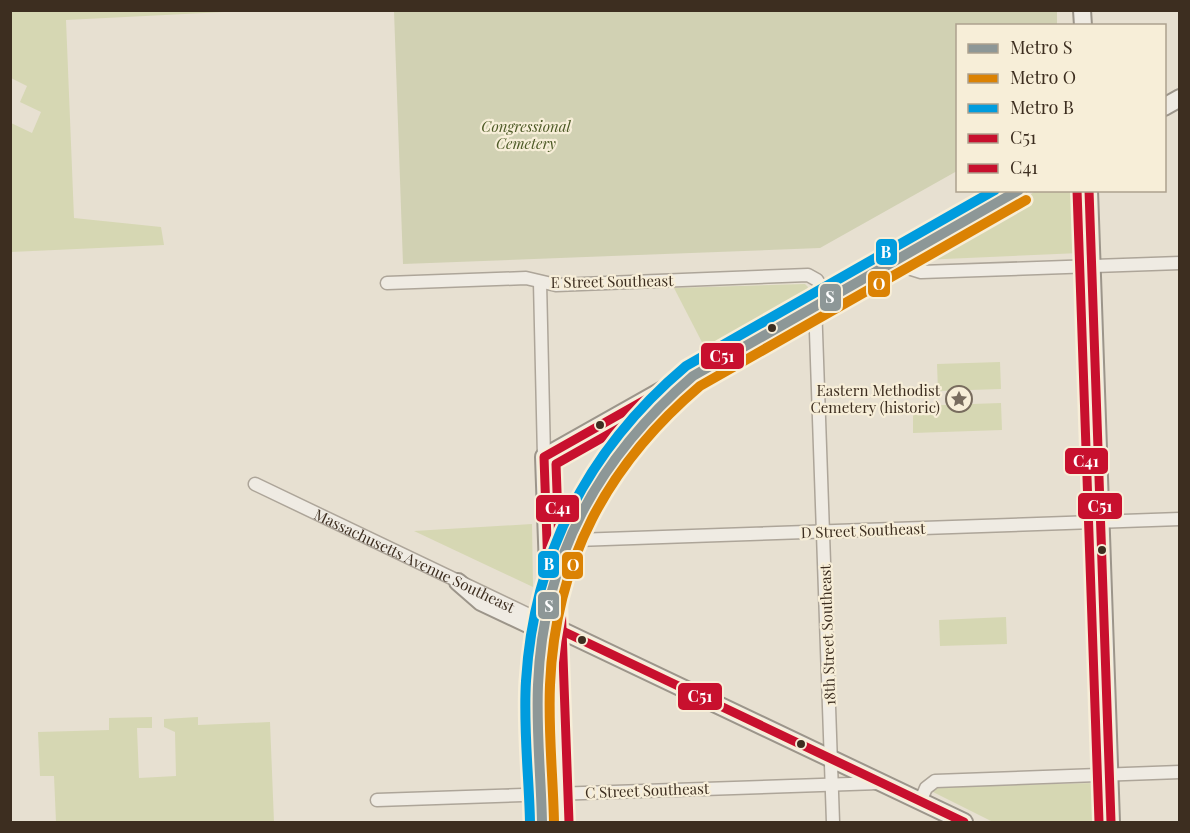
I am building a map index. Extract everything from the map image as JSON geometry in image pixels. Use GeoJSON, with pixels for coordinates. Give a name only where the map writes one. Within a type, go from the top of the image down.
{"type":"FeatureCollection","features":[{"type":"Feature","properties":{"kind":"main road"},"geometry":{"type":"LineString","coordinates":[[1166,106],[1179,98]]}},
{"type":"Feature","properties":{"kind":"main road"},"geometry":{"type":"LineString","coordinates":[[557,822],[544,457],[1013,192]]}},
{"type":"Feature","properties":{"kind":"main road"},"geometry":{"type":"LineString","coordinates":[[1089,192],[1112,822]]}},
{"type":"Feature","properties":{"kind":"main road"},"geometry":{"type":"LineString","coordinates":[[458,582],[481,602],[550,630],[964,822]]}},
{"type":"Feature","properties":{"kind":"street"},"geometry":{"type":"LineString","coordinates":[[896,259],[909,269],[921,272],[1179,263]]}},
{"type":"Feature","properties":{"kind":"street","name":"E Street Southeast"},"geometry":{"type":"LineString","coordinates":[[387,283],[526,278],[556,285],[808,275],[817,280],[821,300]]}},
{"type":"Feature","properties":{"kind":"street"},"geometry":{"type":"LineString","coordinates":[[540,282],[544,457]]}},
{"type":"Feature","properties":{"kind":"street","name":"18th Street Southeast"},"geometry":{"type":"LineString","coordinates":[[821,300],[823,531],[833,822]]}},
{"type":"Feature","properties":{"kind":"street","name":"Massachusetts Avenue Southeast"},"geometry":{"type":"LineString","coordinates":[[255,484],[458,582]]}},
{"type":"Feature","properties":{"kind":"street","name":"D Street Southeast"},"geometry":{"type":"LineString","coordinates":[[547,541],[1179,519]]}},
{"type":"Feature","properties":{"kind":"street"},"geometry":{"type":"LineString","coordinates":[[920,802],[927,788],[935,781],[1179,772]]}},
{"type":"Feature","properties":{"kind":"street","name":"C Street Southeast"},"geometry":{"type":"LineString","coordinates":[[377,800],[880,783]]}},
{"type":"Feature","properties":{"kind":"green space"},"geometry":{"type":"Polygon","coordinates":[[[11,10],[244,11],[66,20],[74,218],[161,227],[164,245],[11,252],[11,123],[32,133],[41,112],[20,102],[27,86],[11,78],[11,10]]]}},
{"type":"Feature","properties":{"kind":"green space","name":"Congressional Cemetery"},"geometry":{"type":"Polygon","coordinates":[[[394,11],[1057,11],[1057,24],[956,24],[956,172],[820,248],[403,264],[394,11]]]}},
{"type":"Feature","properties":{"kind":"green space"},"geometry":{"type":"Polygon","coordinates":[[[1034,192],[1080,192],[1083,247],[1080,253],[922,260],[921,255],[1034,192]]]}},
{"type":"Feature","properties":{"kind":"green space"},"geometry":{"type":"Polygon","coordinates":[[[805,284],[808,287],[805,295],[706,350],[674,288],[805,284]]]}},
{"type":"Feature","properties":{"kind":"green space"},"geometry":{"type":"Polygon","coordinates":[[[1000,362],[1001,389],[938,391],[937,364],[1000,362]]]}},
{"type":"Feature","properties":{"kind":"green space"},"geometry":{"type":"Polygon","coordinates":[[[1001,403],[1002,430],[913,433],[913,406],[1001,403]]]}},
{"type":"Feature","properties":{"kind":"green space"},"geometry":{"type":"Polygon","coordinates":[[[532,524],[533,587],[414,531],[532,524]]]}},
{"type":"Feature","properties":{"kind":"green space"},"geometry":{"type":"Polygon","coordinates":[[[1006,617],[1007,644],[940,646],[939,620],[1006,617]]]}},
{"type":"Feature","properties":{"kind":"green space"},"geometry":{"type":"Polygon","coordinates":[[[152,717],[152,728],[137,728],[139,778],[176,776],[175,732],[164,727],[164,719],[198,717],[198,725],[270,722],[274,822],[56,822],[54,776],[40,776],[38,732],[109,730],[109,718],[152,717]]]}},
{"type":"Feature","properties":{"kind":"green space"},"geometry":{"type":"Polygon","coordinates":[[[1094,783],[1101,789],[1102,822],[993,822],[931,791],[933,787],[1094,783]]]}},
{"type":"Feature","properties":{"kind":"metro line","name":"B"},"geometry":{"type":"LineString","coordinates":[[530,822],[525,699],[531,634],[541,589],[554,547],[572,507],[594,468],[651,398],[686,366],[991,192]]}},
{"type":"Feature","properties":{"kind":"metro line","name":"S"},"geometry":{"type":"LineString","coordinates":[[542,822],[538,685],[542,638],[551,594],[564,553],[582,513],[604,476],[629,441],[693,376],[1015,192]]}},
{"type":"Feature","properties":{"kind":"metro line","name":"O"},"geometry":{"type":"LineString","coordinates":[[554,822],[550,685],[554,640],[562,598],[575,557],[592,519],[613,483],[638,449],[667,416],[700,386],[1026,200]]}},
{"type":"Feature","properties":{"kind":"transit line","name":"C51"},"geometry":{"type":"LineString","coordinates":[[964,822],[550,625],[544,457],[1012,192]]}},
{"type":"Feature","properties":{"kind":"transit line","name":"C41"},"geometry":{"type":"LineString","coordinates":[[1077,192],[1099,822]]}},
{"type":"Feature","properties":{"kind":"transit line","name":"C51"},"geometry":{"type":"LineString","coordinates":[[1089,192],[1111,822]]}},
{"type":"Feature","properties":{"kind":"transit line","name":"C41"},"geometry":{"type":"LineString","coordinates":[[569,822],[556,464],[1023,200]]}},
{"type":"Feature","properties":{"kind":"place","name":"Eastern Methodist Cemetery (historic)"},"geometry":{"type":"Point","coordinates":[959,399]}}]}
